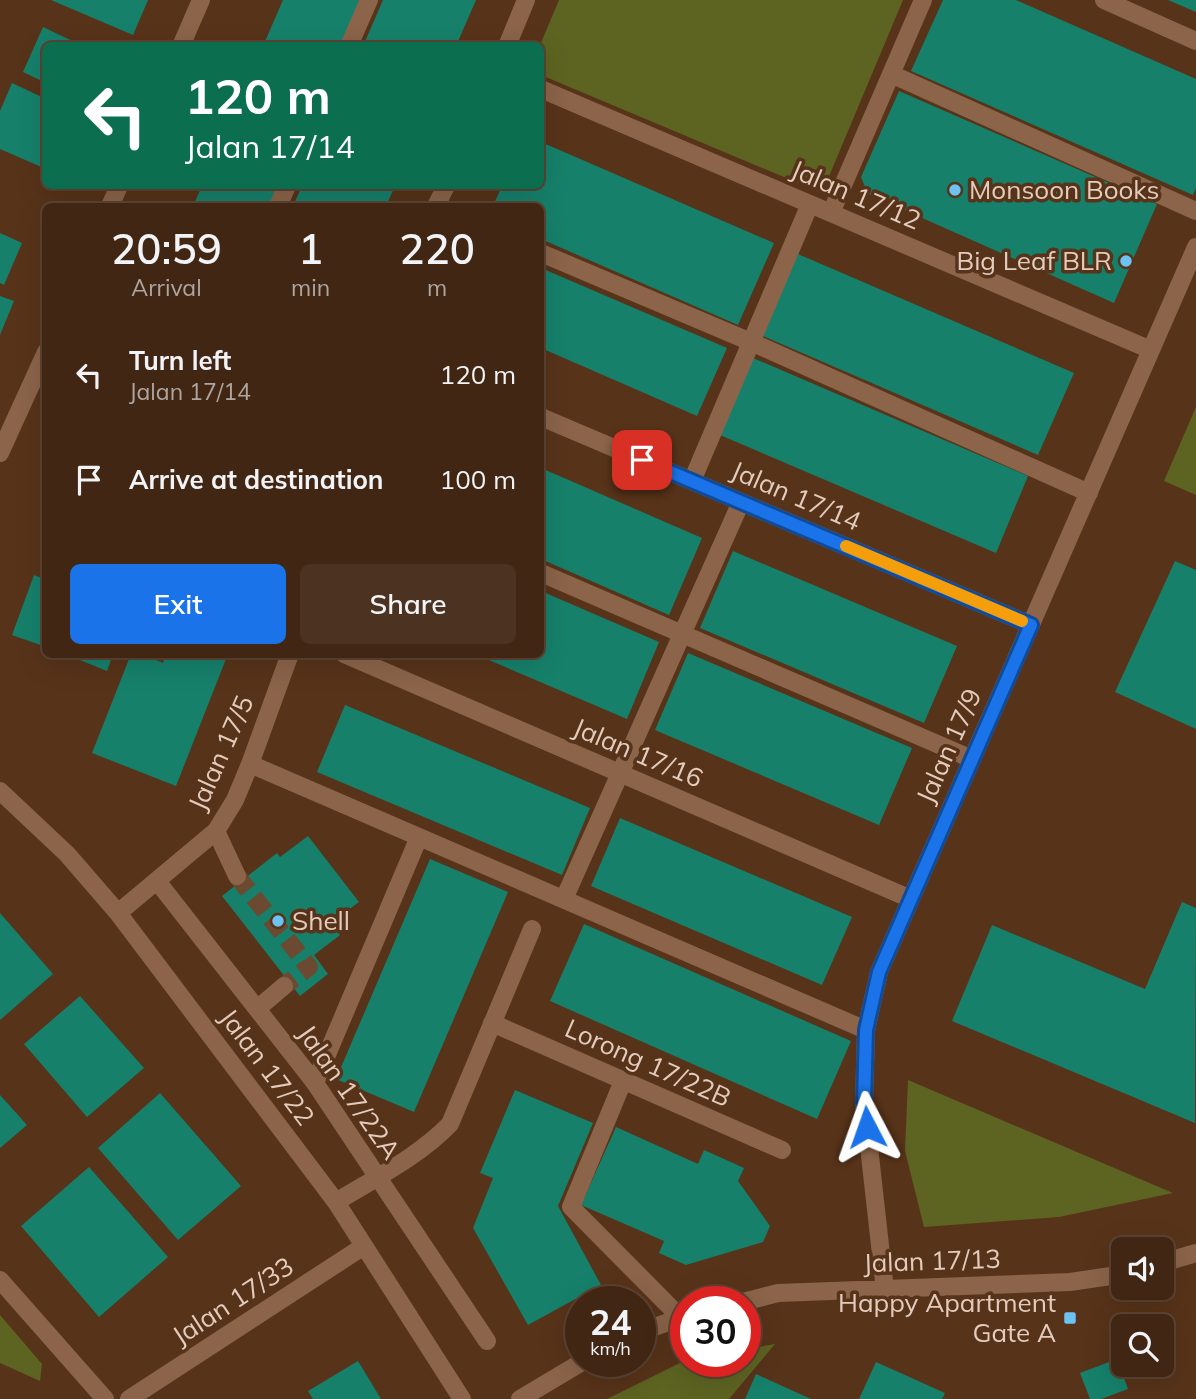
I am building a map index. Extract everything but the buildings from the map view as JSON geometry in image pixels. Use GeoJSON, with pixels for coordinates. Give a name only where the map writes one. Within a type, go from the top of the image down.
{"type":"FeatureCollection","features":[{"type":"Feature","properties":{"kind":"street"},"geometry":{"type":"LineString","coordinates":[[183,42],[201,0]]}},
{"type":"Feature","properties":{"kind":"street"},"geometry":{"type":"LineString","coordinates":[[351,42],[369,0]]}},
{"type":"Feature","properties":{"kind":"street"},"geometry":{"type":"LineString","coordinates":[[509,42],[526,0]]}},
{"type":"Feature","properties":{"kind":"street"},"geometry":{"type":"LineString","coordinates":[[831,213],[923,0]]}},
{"type":"Feature","properties":{"kind":"street"},"geometry":{"type":"LineString","coordinates":[[1104,0],[1196,41]]}},
{"type":"Feature","properties":{"kind":"street"},"geometry":{"type":"LineString","coordinates":[[891,74],[1196,211]]}},
{"type":"Feature","properties":{"kind":"street","name":"Jalan 17/12"},"geometry":{"type":"LineString","coordinates":[[544,90],[1151,350]]}},
{"type":"Feature","properties":{"kind":"street"},"geometry":{"type":"LineString","coordinates":[[692,481],[810,204]]}},
{"type":"Feature","properties":{"kind":"street","name":"Jalan 17/9"},"geometry":{"type":"LineString","coordinates":[[885,1290],[864,1102],[866,1030],[879,972],[1196,247]]}},
{"type":"Feature","properties":{"kind":"street"},"geometry":{"type":"LineString","coordinates":[[544,254],[751,342],[1089,493]]}},
{"type":"Feature","properties":{"kind":"street"},"geometry":{"type":"LineString","coordinates":[[0,453],[42,361]]}},
{"type":"Feature","properties":{"kind":"street","name":"Jalan 17/14"},"geometry":{"type":"LineString","coordinates":[[544,417],[1031,625]]}},
{"type":"Feature","properties":{"kind":"street"},"geometry":{"type":"LineString","coordinates":[[564,899],[741,502]]}},
{"type":"Feature","properties":{"kind":"street"},"geometry":{"type":"LineString","coordinates":[[544,574],[972,758]]}},
{"type":"Feature","properties":{"kind":"street","name":"Jalan 17/5"},"geometry":{"type":"LineString","coordinates":[[118,913],[216,831],[235,800],[289,658]]}},
{"type":"Feature","properties":{"kind":"street","name":"Jalan 17/16"},"geometry":{"type":"LineString","coordinates":[[353,658],[911,899]]}},
{"type":"Feature","properties":{"kind":"street"},"geometry":{"type":"LineString","coordinates":[[250,764],[866,1030]]}},
{"type":"Feature","properties":{"kind":"street","name":"Jalan 17/22"},"geometry":{"type":"LineString","coordinates":[[0,791],[67,854],[118,913],[336,1202],[462,1399]]}},
{"type":"Feature","properties":{"kind":"street"},"geometry":{"type":"LineString","coordinates":[[216,831],[237,876]]}},
{"type":"Feature","properties":{"kind":"street"},"geometry":{"type":"LineString","coordinates":[[315,1083],[419,837]]}},
{"type":"Feature","properties":{"kind":"street","name":"Jalan 17/22A"},"geometry":{"type":"LineString","coordinates":[[157,881],[315,1083],[487,1341]]}},
{"type":"Feature","properties":{"kind":"street"},"geometry":{"type":"LineString","coordinates":[[336,1202],[436,1138],[450,1124],[532,929]]}},
{"type":"Feature","properties":{"kind":"street"},"geometry":{"type":"LineString","coordinates":[[257,1009],[284,986]]}},
{"type":"Feature","properties":{"kind":"street","name":"Lorong 17/22B"},"geometry":{"type":"LineString","coordinates":[[492,1023],[782,1150]]}},
{"type":"Feature","properties":{"kind":"street"},"geometry":{"type":"LineString","coordinates":[[623,1081],[571,1207],[670,1304]]}},
{"type":"Feature","properties":{"kind":"street","name":"Jalan 17/33"},"geometry":{"type":"LineString","coordinates":[[129,1399],[365,1246]]}},
{"type":"Feature","properties":{"kind":"street"},"geometry":{"type":"LineString","coordinates":[[1174,1259],[1196,1253]]}},
{"type":"Feature","properties":{"kind":"street","name":"Jalan 17/13"},"geometry":{"type":"LineString","coordinates":[[761,1297],[778,1293],[1070,1283],[1111,1276]]}},
{"type":"Feature","properties":{"kind":"street"},"geometry":{"type":"LineString","coordinates":[[0,1280],[105,1399]]}},
{"type":"Feature","properties":{"kind":"street"},"geometry":{"type":"LineString","coordinates":[[520,1399],[565,1372]]}},
{"type":"Feature","properties":{"kind":"green space"},"geometry":{"type":"Polygon","coordinates":[[[559,0],[903,0],[822,193],[544,76],[544,42],[541,42],[559,0]]]}},
{"type":"Feature","properties":{"kind":"green space"},"geometry":{"type":"Polygon","coordinates":[[[1196,407],[1196,495],[1164,481],[1196,407]]]}},
{"type":"Feature","properties":{"kind":"green space"},"geometry":{"type":"Polygon","coordinates":[[[908,1080],[1173,1193],[1059,1217],[924,1227],[905,1151],[908,1080]]]}},
{"type":"Feature","properties":{"kind":"green space"},"geometry":{"type":"Polygon","coordinates":[[[0,1315],[42,1364],[40,1381],[0,1363],[0,1315]]]}},
{"type":"Feature","properties":{"kind":"green space"},"geometry":{"type":"Polygon","coordinates":[[[775,1344],[761,1361],[761,1346],[775,1344]]]}},
{"type":"Feature","properties":{"kind":"green space"},"geometry":{"type":"Polygon","coordinates":[[[670,1368],[670,1377],[747,1377],[729,1399],[607,1399],[670,1368]]]}},
{"type":"Feature","properties":{"kind":"tunnel"},"geometry":{"type":"LineString","coordinates":[[237,876],[309,967],[284,986]]}},
{"type":"Feature","properties":{"kind":"slow traffic"},"geometry":{"type":"LineString","coordinates":[[846,546],[1022,621]]}},
{"type":"Feature","properties":{"kind":"place","name":"Monsoon Books"},"geometry":{"type":"Point","coordinates":[955,190]}},
{"type":"Feature","properties":{"kind":"place","name":"Big Leaf BLR"},"geometry":{"type":"Point","coordinates":[1126,261]}},
{"type":"Feature","properties":{"kind":"place","name":"Shell"},"geometry":{"type":"Point","coordinates":[278,921]}},
{"type":"Feature","properties":{"kind":"place","name":"Happy Apartment Gate A"},"geometry":{"type":"Point","coordinates":[1070,1318]}},
{"type":"Feature","properties":{"kind":"route"},"geometry":{"type":"LineString","coordinates":[[642,460],[1031,625],[879,972],[866,1030],[864,1102],[867,1127]]}}]}
